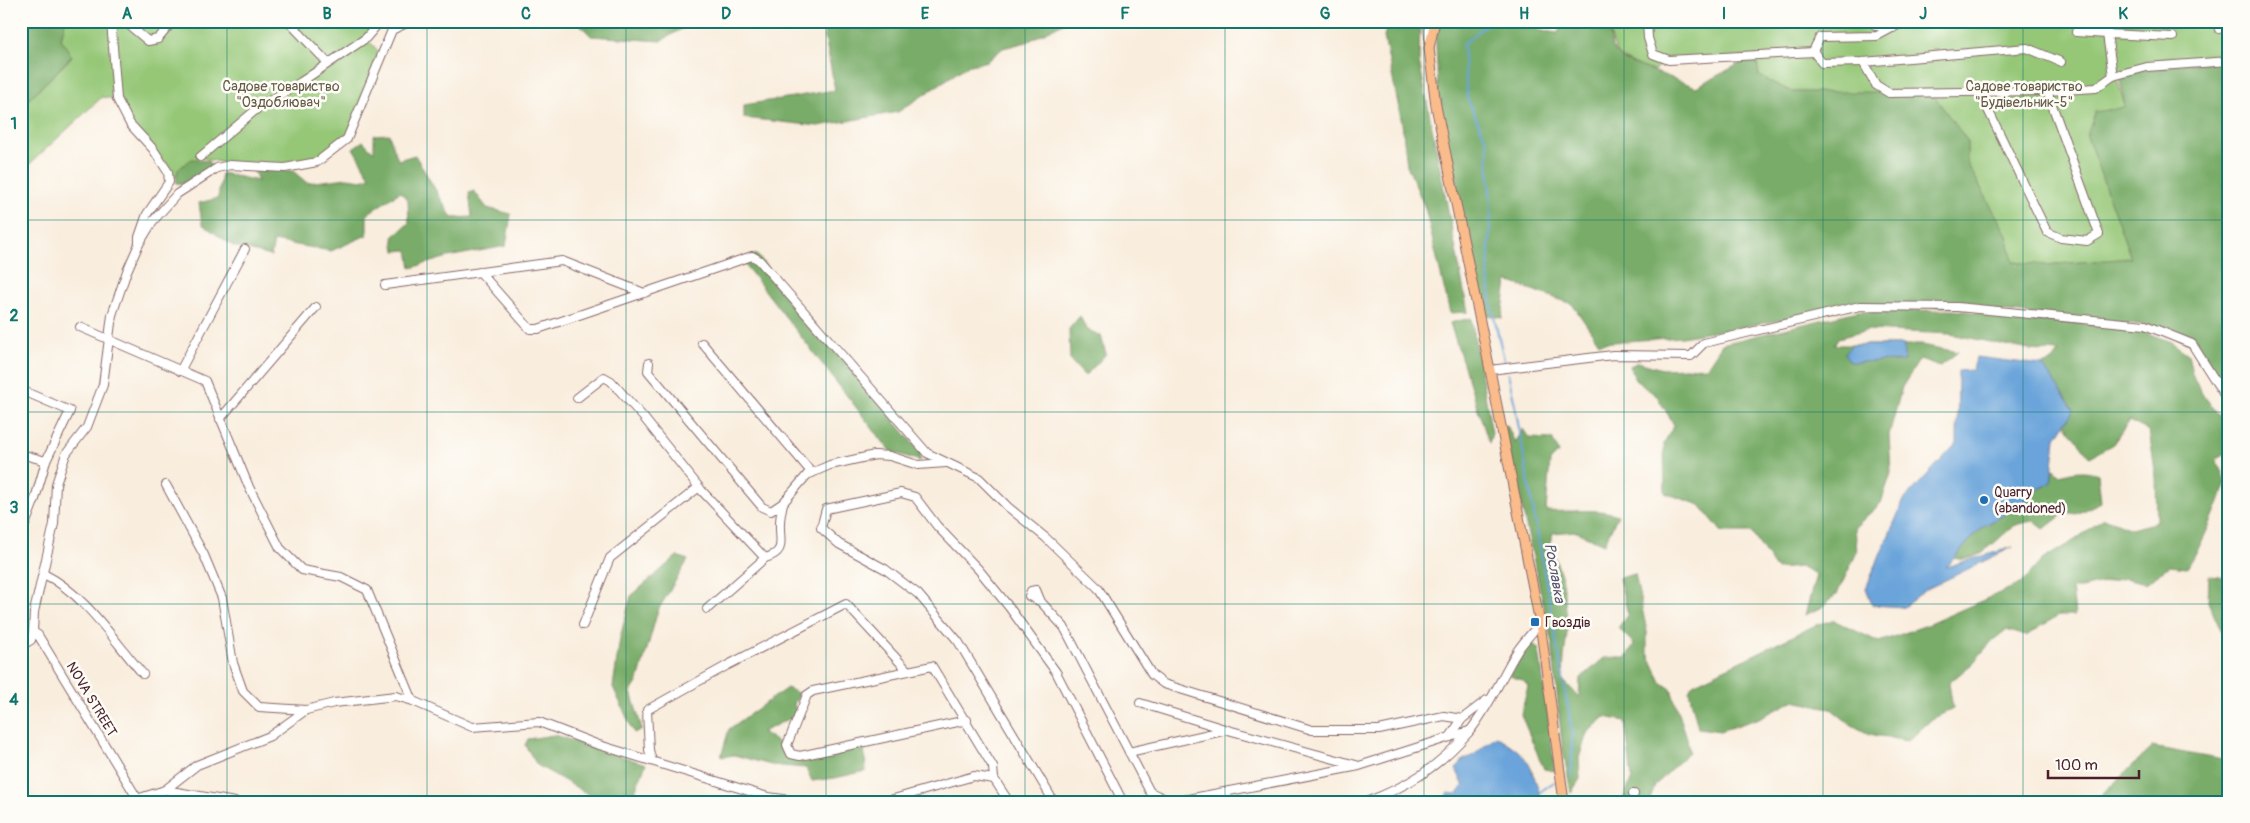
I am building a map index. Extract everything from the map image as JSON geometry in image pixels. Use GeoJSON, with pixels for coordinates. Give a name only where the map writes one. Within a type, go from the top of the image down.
{"type":"FeatureCollection","features":[{"type":"Feature","properties":{"kind":"main road"},"geometry":{"type":"LineString","coordinates":[[1435,21],[1429,48],[1436,106],[1540,623],[1564,802]]}},
{"type":"Feature","properties":{"kind":"street"},"geometry":{"type":"LineString","coordinates":[[111,21],[117,99],[130,124],[153,149],[169,176],[165,190],[147,214],[138,236],[139,244]]}},
{"type":"Feature","properties":{"kind":"street"},"geometry":{"type":"LineString","coordinates":[[124,21],[148,41],[158,39],[173,21]]}},
{"type":"Feature","properties":{"kind":"street"},"geometry":{"type":"LineString","coordinates":[[288,21],[328,63]]}},
{"type":"Feature","properties":{"kind":"street"},"geometry":{"type":"LineString","coordinates":[[200,157],[258,108],[366,38],[375,23],[385,21]]}},
{"type":"Feature","properties":{"kind":"street"},"geometry":{"type":"LineString","coordinates":[[21,646],[31,640],[33,632],[34,612],[54,524],[56,484],[66,454],[87,427],[103,385],[112,315],[127,271],[139,244],[153,221],[170,201],[205,175],[230,165],[285,168],[317,162],[347,138],[392,30],[411,21]]}},
{"type":"Feature","properties":{"kind":"street"},"geometry":{"type":"LineString","coordinates":[[1428,21],[1429,48]]}},
{"type":"Feature","properties":{"kind":"street"},"geometry":{"type":"LineString","coordinates":[[1648,21],[1648,38],[1653,54],[1669,60],[1814,52]]}},
{"type":"Feature","properties":{"kind":"street"},"geometry":{"type":"LineString","coordinates":[[1872,21],[1876,26],[1893,28]]}},
{"type":"Feature","properties":{"kind":"street"},"geometry":{"type":"LineString","coordinates":[[1814,52],[1820,37],[1877,36],[1905,21]]}},
{"type":"Feature","properties":{"kind":"street"},"geometry":{"type":"LineString","coordinates":[[2076,32],[2173,37]]}},
{"type":"Feature","properties":{"kind":"street"},"geometry":{"type":"LineString","coordinates":[[2107,34],[2113,76]]}},
{"type":"Feature","properties":{"kind":"street"},"geometry":{"type":"LineString","coordinates":[[1814,52],[1822,63],[1863,62],[2027,48],[2061,62]]}},
{"type":"Feature","properties":{"kind":"street"},"geometry":{"type":"LineString","coordinates":[[1863,62],[1876,85],[1889,93],[2047,91],[2096,88],[2113,76],[2147,68],[2229,61]]}},
{"type":"Feature","properties":{"kind":"street"},"geometry":{"type":"LineString","coordinates":[[1979,91],[2047,232],[2062,238],[2087,241],[2099,234],[2047,91]]}},
{"type":"Feature","properties":{"kind":"street"},"geometry":{"type":"LineString","coordinates":[[180,371],[245,250]]}},
{"type":"Feature","properties":{"kind":"street"},"geometry":{"type":"LineString","coordinates":[[480,272],[530,329],[538,329],[752,256],[759,260],[927,452],[979,478],[1008,507],[1046,538],[1098,588],[1152,675],[1164,684],[1312,730],[1379,730],[1444,716],[1462,719]]}},
{"type":"Feature","properties":{"kind":"street"},"geometry":{"type":"LineString","coordinates":[[385,285],[562,261],[644,293]]}},
{"type":"Feature","properties":{"kind":"street"},"geometry":{"type":"LineString","coordinates":[[1490,370],[1614,355],[1691,356],[1704,343],[1860,306],[1957,307],[2145,325],[2192,344],[2228,402]]}},
{"type":"Feature","properties":{"kind":"street"},"geometry":{"type":"LineString","coordinates":[[220,418],[316,307]]}},
{"type":"Feature","properties":{"kind":"street"},"geometry":{"type":"LineString","coordinates":[[80,327],[205,381],[249,487],[280,548],[302,570],[342,578],[367,590],[413,701]]}},
{"type":"Feature","properties":{"kind":"street"},"geometry":{"type":"LineString","coordinates":[[702,343],[812,473]]}},
{"type":"Feature","properties":{"kind":"street"},"geometry":{"type":"LineString","coordinates":[[649,363],[648,371],[762,506],[771,511],[783,503],[808,475],[830,465],[875,455],[890,456],[918,466],[946,463]]}},
{"type":"Feature","properties":{"kind":"street"},"geometry":{"type":"LineString","coordinates":[[577,398],[604,377],[611,381],[644,418],[699,487],[765,558]]}},
{"type":"Feature","properties":{"kind":"street"},"geometry":{"type":"LineString","coordinates":[[21,390],[70,411],[46,461],[35,499],[21,535]]}},
{"type":"Feature","properties":{"kind":"street"},"geometry":{"type":"LineString","coordinates":[[21,454],[46,461]]}},
{"type":"Feature","properties":{"kind":"street"},"geometry":{"type":"LineString","coordinates":[[166,485],[195,538],[222,598],[232,663],[243,691],[259,707],[306,710],[334,703],[392,696],[413,701],[472,727],[539,722],[596,744],[768,796],[805,802]]}},
{"type":"Feature","properties":{"kind":"street"},"geometry":{"type":"LineString","coordinates":[[583,625],[610,558],[699,487]]}},
{"type":"Feature","properties":{"kind":"street"},"geometry":{"type":"LineString","coordinates":[[1054,802],[958,641],[918,594],[885,569],[839,544],[821,528],[826,509],[901,493],[915,497],[937,526],[979,570],[1009,607],[1056,672],[1124,802]]}},
{"type":"Feature","properties":{"kind":"street"},"geometry":{"type":"LineString","coordinates":[[707,609],[765,558],[775,555],[781,546],[780,521],[783,503]]}},
{"type":"Feature","properties":{"kind":"street"},"geometry":{"type":"LineString","coordinates":[[44,574],[54,579],[91,611],[118,646],[144,674]]}},
{"type":"Feature","properties":{"kind":"street"},"geometry":{"type":"LineString","coordinates":[[1041,602],[1064,627],[1150,792],[1172,802],[1359,766],[1470,731]]}},
{"type":"Feature","properties":{"kind":"street"},"geometry":{"type":"LineString","coordinates":[[652,761],[649,750],[647,710],[728,665],[846,604],[908,671]]}},
{"type":"Feature","properties":{"kind":"street"},"geometry":{"type":"LineString","coordinates":[[1366,802],[1394,792],[1416,780],[1443,758],[1470,731],[1519,649],[1540,623]]}},
{"type":"Feature","properties":{"kind":"street","name":"NOVA STREET"},"geometry":{"type":"LineString","coordinates":[[33,632],[38,635],[137,798]]}},
{"type":"Feature","properties":{"kind":"street"},"geometry":{"type":"LineString","coordinates":[[967,720],[800,756],[791,754],[787,746],[808,696],[813,691],[932,666],[967,720],[993,767],[994,779],[1009,802]]}},
{"type":"Feature","properties":{"kind":"street"},"geometry":{"type":"LineString","coordinates":[[1450,737],[1462,719],[1492,697]]}},
{"type":"Feature","properties":{"kind":"street"},"geometry":{"type":"LineString","coordinates":[[1140,703],[1228,730],[1359,766]]}},
{"type":"Feature","properties":{"kind":"street"},"geometry":{"type":"LineString","coordinates":[[127,802],[165,790],[197,765],[270,736],[306,710]]}},
{"type":"Feature","properties":{"kind":"street"},"geometry":{"type":"LineString","coordinates":[[1129,752],[1228,730]]}},
{"type":"Feature","properties":{"kind":"street"},"geometry":{"type":"LineString","coordinates":[[883,802],[974,776],[994,779]]}},
{"type":"Feature","properties":{"kind":"street"},"geometry":{"type":"LineString","coordinates":[[165,790],[236,802]]}},
{"type":"Feature","properties":{"kind":"green space"},"geometry":{"type":"Polygon","coordinates":[[[21,21],[65,21],[61,39],[72,56],[21,107],[21,21]]]}},
{"type":"Feature","properties":{"kind":"green space","name":"Садове товариство \"Оздоблювач\""},"geometry":{"type":"Polygon","coordinates":[[[65,21],[385,21],[366,38],[382,55],[347,139],[317,162],[285,168],[230,165],[200,157],[169,182],[169,176],[130,124],[117,99],[102,97],[21,172],[21,107],[72,57],[61,39],[65,21]]]}},
{"type":"Feature","properties":{"kind":"green space"},"geometry":{"type":"Polygon","coordinates":[[[577,21],[695,21],[661,41],[591,36],[577,21]]]}},
{"type":"Feature","properties":{"kind":"green space"},"geometry":{"type":"Polygon","coordinates":[[[822,21],[1067,21],[1027,42],[1003,48],[987,61],[967,66],[898,112],[818,126],[744,118],[744,105],[835,90],[822,21]]]}},
{"type":"Feature","properties":{"kind":"green space"},"geometry":{"type":"Polygon","coordinates":[[[1388,21],[1420,21],[1419,61],[1468,312],[1450,313],[1425,208],[1407,165],[1402,123],[1384,37],[1388,21]]]}},
{"type":"Feature","properties":{"kind":"green space"},"geometry":{"type":"Polygon","coordinates":[[[1435,21],[1540,21],[1536,30],[1558,33],[1563,21],[1608,21],[1612,47],[1623,60],[1696,87],[1756,55],[1759,76],[1792,92],[1931,92],[1967,140],[1967,163],[2007,235],[2013,262],[2045,265],[2131,258],[2087,136],[2095,112],[2125,107],[2119,74],[2147,67],[2229,61],[2229,402],[2192,344],[2145,325],[1957,307],[1864,306],[1682,337],[1599,343],[1572,304],[1507,281],[1502,318],[1483,314],[1438,91],[1435,21]]]}},
{"type":"Feature","properties":{"kind":"green space","name":"Садове товариство \"Будівельник-5\""},"geometry":{"type":"Polygon","coordinates":[[[1608,21],[2229,21],[2229,61],[2116,75],[2125,107],[2087,136],[2131,258],[2045,265],[2013,262],[2007,235],[1967,163],[1967,140],[1889,93],[1792,92],[1759,76],[1756,56],[1669,60],[1653,71],[1625,60],[1620,56],[1613,43],[1608,21]]]}},
{"type":"Feature","properties":{"kind":"green space"},"geometry":{"type":"Polygon","coordinates":[[[389,134],[398,160],[415,155],[452,218],[472,217],[469,193],[474,191],[487,208],[511,214],[506,246],[448,257],[411,268],[408,250],[395,251],[393,237],[409,223],[408,200],[400,192],[367,214],[367,235],[331,251],[274,241],[271,256],[233,246],[202,224],[199,203],[218,198],[222,173],[258,181],[253,169],[293,171],[307,183],[347,178],[362,180],[370,177],[353,148],[363,141],[374,152],[374,135],[389,134]]]}},
{"type":"Feature","properties":{"kind":"green space"},"geometry":{"type":"Polygon","coordinates":[[[192,159],[208,161],[212,167],[186,184],[176,183],[178,169],[192,159]]]}},
{"type":"Feature","properties":{"kind":"green space"},"geometry":{"type":"Polygon","coordinates":[[[756,254],[921,453],[920,461],[890,451],[742,261],[756,254]]]}},
{"type":"Feature","properties":{"kind":"green space"},"geometry":{"type":"Polygon","coordinates":[[[1952,310],[2139,330],[2171,342],[2188,354],[2195,381],[2226,429],[2229,452],[2216,459],[2226,483],[2209,527],[2187,568],[2169,566],[2146,583],[2124,578],[2082,588],[2072,588],[2075,615],[2059,615],[2026,636],[2006,630],[1992,641],[1973,663],[1949,683],[1953,709],[1932,719],[1908,741],[1869,734],[1850,724],[1830,708],[1793,701],[1757,719],[1720,731],[1698,728],[1689,691],[1693,684],[1816,625],[1833,620],[1879,642],[1927,625],[2022,583],[2042,560],[2078,538],[2104,518],[2131,529],[2157,522],[2156,477],[2149,431],[2129,421],[2113,444],[2090,457],[2065,424],[2074,410],[2042,365],[2053,361],[2059,352],[2030,350],[1950,334],[1868,330],[1838,338],[1834,345],[1921,345],[1958,352],[1940,366],[1920,359],[1902,387],[1889,435],[1891,473],[1881,503],[1855,527],[1857,552],[1837,594],[1823,607],[1805,615],[1816,575],[1802,567],[1776,569],[1751,532],[1722,532],[1700,505],[1665,493],[1664,443],[1674,425],[1657,396],[1635,380],[1630,366],[1638,362],[1662,369],[1707,367],[1722,344],[1858,311],[1952,310]]]}},
{"type":"Feature","properties":{"kind":"green space"},"geometry":{"type":"Polygon","coordinates":[[[1080,316],[1086,329],[1101,336],[1106,354],[1085,376],[1070,360],[1069,329],[1080,316]]]}},
{"type":"Feature","properties":{"kind":"green space"},"geometry":{"type":"Polygon","coordinates":[[[1471,318],[1492,433],[1489,443],[1450,323],[1471,318]]]}},
{"type":"Feature","properties":{"kind":"green space"},"geometry":{"type":"Polygon","coordinates":[[[1507,425],[1515,443],[1523,429],[1529,438],[1552,439],[1559,452],[1550,461],[1546,511],[1601,511],[1618,515],[1604,544],[1574,531],[1553,533],[1550,542],[1562,578],[1568,625],[1563,680],[1579,697],[1580,679],[1604,658],[1626,658],[1634,644],[1618,628],[1628,614],[1619,578],[1635,574],[1647,632],[1647,651],[1661,682],[1671,689],[1687,738],[1689,752],[1655,786],[1649,802],[1622,802],[1632,778],[1625,721],[1605,717],[1587,733],[1579,758],[1580,779],[1571,793],[1562,745],[1552,644],[1504,426],[1507,425]]]}},
{"type":"Feature","properties":{"kind":"green space"},"geometry":{"type":"Polygon","coordinates":[[[2053,468],[2060,475],[2079,471],[2098,474],[2101,502],[2076,514],[2066,512],[2044,529],[2034,521],[2016,525],[1979,554],[1971,558],[1954,558],[1982,527],[2026,503],[2031,493],[2051,483],[2053,468]]]}},
{"type":"Feature","properties":{"kind":"green space"},"geometry":{"type":"Polygon","coordinates":[[[677,556],[688,560],[658,610],[638,681],[631,692],[642,729],[634,733],[613,687],[620,638],[631,596],[677,556]]]}},
{"type":"Feature","properties":{"kind":"green space"},"geometry":{"type":"Polygon","coordinates":[[[2209,576],[2229,578],[2229,642],[2225,639],[2208,602],[2209,576]]]}},
{"type":"Feature","properties":{"kind":"green space"},"geometry":{"type":"Polygon","coordinates":[[[1533,644],[1539,649],[1555,771],[1544,769],[1521,715],[1528,686],[1522,680],[1510,676],[1523,650],[1533,644]]]}},
{"type":"Feature","properties":{"kind":"green space"},"geometry":{"type":"Polygon","coordinates":[[[787,688],[800,694],[794,704],[797,715],[762,732],[783,746],[787,758],[802,759],[864,747],[866,771],[812,781],[806,768],[771,765],[734,755],[721,757],[729,729],[787,688]]]}},
{"type":"Feature","properties":{"kind":"green space"},"geometry":{"type":"Polygon","coordinates":[[[554,735],[646,764],[635,791],[657,802],[602,802],[537,765],[525,745],[528,739],[554,735]]]}},
{"type":"Feature","properties":{"kind":"green space"},"geometry":{"type":"Polygon","coordinates":[[[2152,747],[2229,761],[2229,802],[2098,802],[2105,792],[2152,747]]]}},
{"type":"Feature","properties":{"kind":"water"},"geometry":{"type":"Polygon","coordinates":[[[1852,345],[1904,345],[1904,361],[1850,362],[1844,353],[1852,345]]]}},
{"type":"Feature","properties":{"kind":"water"},"geometry":{"type":"Polygon","coordinates":[[[1976,357],[2042,365],[2074,410],[2056,438],[2051,483],[2031,493],[2026,503],[1982,527],[1946,567],[2013,547],[1925,590],[1904,607],[1872,605],[1866,588],[1904,500],[1957,443],[1958,371],[1973,370],[1976,357]]]}},
{"type":"Feature","properties":{"kind":"water"},"geometry":{"type":"Polygon","coordinates":[[[1496,736],[1517,750],[1528,763],[1542,802],[1444,802],[1447,793],[1457,794],[1464,786],[1456,769],[1463,760],[1474,755],[1496,736]]]}},
{"type":"Feature","properties":{"kind":"waterway","name":"Рославка"},"geometry":{"type":"LineString","coordinates":[[1491,21],[1463,44],[1467,98],[1487,142],[1491,206],[1488,271],[1492,309],[1505,363]]}},
{"type":"Feature","properties":{"kind":"waterway","name":"Рославка"},"geometry":{"type":"LineString","coordinates":[[1508,373],[1569,713],[1572,734],[1572,777]]}},
{"type":"Feature","properties":{"kind":"waterway","name":"Рославка"},"geometry":{"type":"LineString","coordinates":[[1537,794],[1554,782]]}},
{"type":"Feature","properties":{"kind":"place","name":"Quarry (abandoned)"},"geometry":{"type":"Point","coordinates":[1984,500]}},
{"type":"Feature","properties":{"kind":"place","name":"Гвоздів"},"geometry":{"type":"Point","coordinates":[1535,622]}}]}
